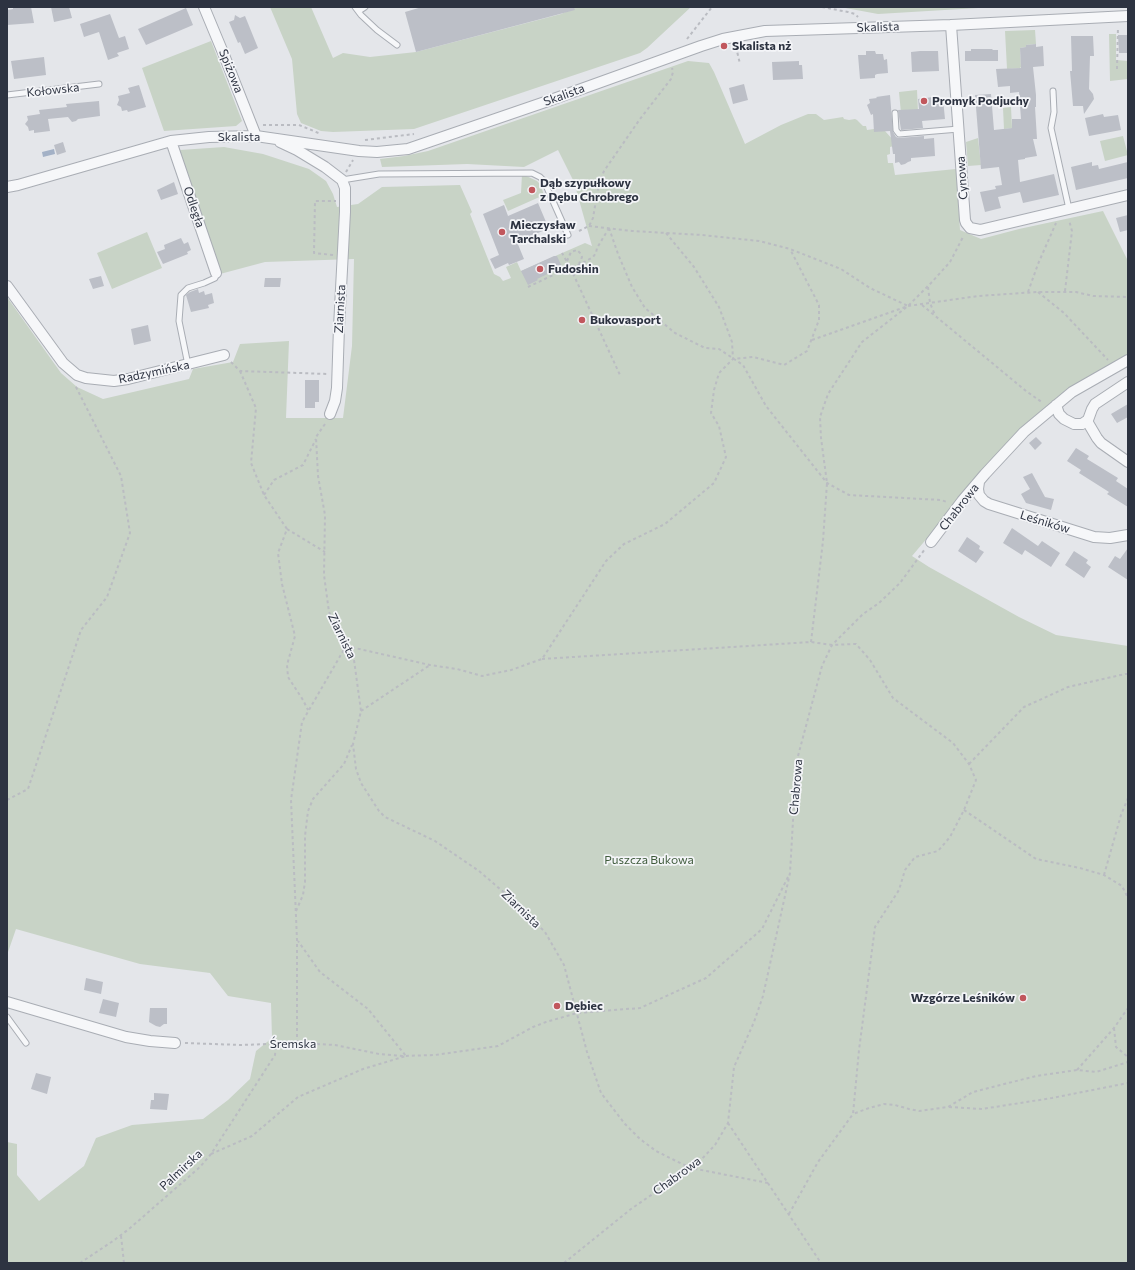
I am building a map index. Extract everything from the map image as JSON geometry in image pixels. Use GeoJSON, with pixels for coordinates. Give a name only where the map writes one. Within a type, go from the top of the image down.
{"type":"FeatureCollection","features":[{"type":"Feature","properties":{"kind":"street","name":"Spiżowa"},"geometry":{"type":"LineString","coordinates":[[204,7],[256,136]]}},
{"type":"Feature","properties":{"kind":"street","name":"Skalista"},"geometry":{"type":"LineString","coordinates":[[7,187],[24,184],[171,141],[209,137],[256,136],[358,151],[378,152],[408,149],[723,40],[765,32],[1128,16]]}},
{"type":"Feature","properties":{"kind":"street","name":"Cynowa"},"geometry":{"type":"LineString","coordinates":[[951,25],[965,220],[970,228]]}},
{"type":"Feature","properties":{"kind":"street"},"geometry":{"type":"LineString","coordinates":[[256,136],[271,139],[297,150],[325,167],[342,180]]}},
{"type":"Feature","properties":{"kind":"street","name":"Odległa"},"geometry":{"type":"LineString","coordinates":[[171,141],[216,273]]}},
{"type":"Feature","properties":{"kind":"street","name":"Ziarnista"},"geometry":{"type":"LineString","coordinates":[[330,414],[335,401],[337,374],[345,200],[345,188],[342,180]]}},
{"type":"Feature","properties":{"kind":"street"},"geometry":{"type":"LineString","coordinates":[[970,228],[980,230],[1066,212],[1128,195]]}},
{"type":"Feature","properties":{"kind":"street","name":"Radzymińska"},"geometry":{"type":"LineString","coordinates":[[7,286],[63,363],[77,375],[86,378],[114,381],[128,379],[224,355]]}},
{"type":"Feature","properties":{"kind":"street","name":"Chabrowa"},"geometry":{"type":"LineString","coordinates":[[931,542],[979,482],[1024,432],[1072,392],[1128,360]]}},
{"type":"Feature","properties":{"kind":"street"},"geometry":{"type":"LineString","coordinates":[[1054,407],[1068,422],[1079,425],[1087,421],[1095,404],[1128,382]]}},
{"type":"Feature","properties":{"kind":"street"},"geometry":{"type":"LineString","coordinates":[[1087,421],[1101,443],[1128,462]]}},
{"type":"Feature","properties":{"kind":"street","name":"Leśników"},"geometry":{"type":"LineString","coordinates":[[979,482],[979,495],[989,504],[1100,538],[1128,535]]}},
{"type":"Feature","properties":{"kind":"street"},"geometry":{"type":"LineString","coordinates":[[7,1002],[126,1037],[176,1043]]}},
{"type":"Feature","properties":{"kind":"lane"},"geometry":{"type":"LineString","coordinates":[[357,9],[366,7]]}},
{"type":"Feature","properties":{"kind":"lane"},"geometry":{"type":"LineString","coordinates":[[357,9],[377,30],[397,44]]}},
{"type":"Feature","properties":{"kind":"lane","name":"Kołowska"},"geometry":{"type":"LineString","coordinates":[[7,95],[99,84]]}},
{"type":"Feature","properties":{"kind":"lane"},"geometry":{"type":"LineString","coordinates":[[1053,91],[1054,112],[1051,128],[1066,212]]}},
{"type":"Feature","properties":{"kind":"lane"},"geometry":{"type":"LineString","coordinates":[[894,113],[896,130],[899,134],[959,129]]}},
{"type":"Feature","properties":{"kind":"lane"},"geometry":{"type":"LineString","coordinates":[[342,180],[379,174],[532,173],[540,176],[544,181],[568,235]]}},
{"type":"Feature","properties":{"kind":"lane"},"geometry":{"type":"LineString","coordinates":[[188,365],[179,321],[181,295],[188,288],[215,278],[216,273]]}},
{"type":"Feature","properties":{"kind":"lane"},"geometry":{"type":"LineString","coordinates":[[7,1017],[26,1043]]}},
{"type":"Feature","properties":{"kind":"path"},"geometry":{"type":"LineString","coordinates":[[684,42],[712,7]]}},
{"type":"Feature","properties":{"kind":"path"},"geometry":{"type":"LineString","coordinates":[[822,7],[848,12],[855,14],[858,17]]}},
{"type":"Feature","properties":{"kind":"path"},"geometry":{"type":"LineString","coordinates":[[1117,69],[1118,26]]}},
{"type":"Feature","properties":{"kind":"path"},"geometry":{"type":"LineString","coordinates":[[736,44],[740,64]]}},
{"type":"Feature","properties":{"kind":"path"},"geometry":{"type":"LineString","coordinates":[[589,226],[593,218],[599,183],[604,171],[640,119],[671,79],[673,72],[672,64]]}},
{"type":"Feature","properties":{"kind":"path"},"geometry":{"type":"LineString","coordinates":[[252,125],[299,125],[322,134]]}},
{"type":"Feature","properties":{"kind":"path"},"geometry":{"type":"LineString","coordinates":[[365,140],[415,134]]}},
{"type":"Feature","properties":{"kind":"path"},"geometry":{"type":"LineString","coordinates":[[342,256],[314,253],[315,201],[345,200]]}},
{"type":"Feature","properties":{"kind":"path"},"geometry":{"type":"LineString","coordinates":[[1064,292],[1072,232],[1066,212]]}},
{"type":"Feature","properties":{"kind":"path"},"geometry":{"type":"LineString","coordinates":[[1028,292],[1038,264],[1066,212]]}},
{"type":"Feature","properties":{"kind":"path"},"geometry":{"type":"LineString","coordinates":[[579,231],[589,226],[759,241],[790,249],[841,269],[870,288],[908,306]]}},
{"type":"Feature","properties":{"kind":"path"},"geometry":{"type":"LineString","coordinates":[[528,287],[590,259],[595,254],[609,228]]}},
{"type":"Feature","properties":{"kind":"path"},"geometry":{"type":"LineString","coordinates":[[609,228],[632,287],[645,308],[675,333],[706,348],[719,349],[743,365],[766,406],[827,483],[849,495],[941,500],[958,507]]}},
{"type":"Feature","properties":{"kind":"path"},"geometry":{"type":"LineString","coordinates":[[811,642],[823,541],[827,483],[821,438],[820,417],[828,394],[862,342],[908,306],[928,287],[950,262],[962,238],[970,228]]}},
{"type":"Feature","properties":{"kind":"path"},"geometry":{"type":"LineString","coordinates":[[665,233],[694,267],[718,307],[732,342],[733,358]]}},
{"type":"Feature","properties":{"kind":"path"},"geometry":{"type":"LineString","coordinates":[[542,659],[606,561],[624,544],[665,524],[714,483],[726,457],[719,426],[711,414],[714,390],[719,373],[733,358],[754,357],[784,365],[807,351],[819,320],[819,305],[790,249]]}},
{"type":"Feature","properties":{"kind":"path"},"geometry":{"type":"LineString","coordinates":[[567,262],[571,252],[577,250],[582,257],[579,265]]}},
{"type":"Feature","properties":{"kind":"path"},"geometry":{"type":"LineString","coordinates":[[562,253],[570,267],[620,375]]}},
{"type":"Feature","properties":{"kind":"path"},"geometry":{"type":"LineString","coordinates":[[928,287],[930,303],[935,316]]}},
{"type":"Feature","properties":{"kind":"path"},"geometry":{"type":"LineString","coordinates":[[812,340],[908,306],[978,296],[1028,292],[1076,292],[1093,296],[1128,297]]}},
{"type":"Feature","properties":{"kind":"path"},"geometry":{"type":"LineString","coordinates":[[1037,292],[1064,313],[1115,368]]}},
{"type":"Feature","properties":{"kind":"path"},"geometry":{"type":"LineString","coordinates":[[922,304],[1026,391],[1054,407]]}},
{"type":"Feature","properties":{"kind":"path"},"geometry":{"type":"LineString","coordinates":[[224,355],[240,371],[256,408],[251,463],[264,495],[287,529],[325,552]]}},
{"type":"Feature","properties":{"kind":"path"},"geometry":{"type":"LineString","coordinates":[[7,800],[28,789],[81,630],[107,597],[130,532],[120,476],[70,376],[69,369]]}},
{"type":"Feature","properties":{"kind":"path"},"geometry":{"type":"LineString","coordinates":[[240,371],[337,374]]}},
{"type":"Feature","properties":{"kind":"path"},"geometry":{"type":"LineString","coordinates":[[264,495],[274,480],[303,465],[330,414]]}},
{"type":"Feature","properties":{"kind":"path","name":"Ziarnista"},"geometry":{"type":"LineString","coordinates":[[316,438],[318,476],[325,515],[324,575],[329,612],[354,660],[361,710],[353,744],[356,770],[361,783],[378,811],[385,817],[435,841],[479,871],[512,900],[544,932],[564,965],[589,1059],[597,1082],[605,1098],[625,1124],[640,1139],[656,1150],[691,1168],[768,1183]]}},
{"type":"Feature","properties":{"kind":"path"},"geometry":{"type":"LineString","coordinates":[[287,529],[278,553],[282,584],[295,636],[287,664],[288,677],[308,710]]}},
{"type":"Feature","properties":{"kind":"path","name":"Chabrowa"},"geometry":{"type":"LineString","coordinates":[[564,1263],[631,1209],[699,1162],[715,1145],[728,1123],[734,1067],[754,1022],[763,996],[790,874],[798,756],[822,666],[832,644],[863,614],[879,603],[900,583],[931,542]]}},
{"type":"Feature","properties":{"kind":"path"},"geometry":{"type":"LineString","coordinates":[[297,1043],[297,940],[291,800],[302,722],[346,646],[430,665],[457,669],[482,676],[511,670],[542,659],[811,642],[856,644],[870,660],[893,698],[953,743],[968,764],[976,780],[964,810],[950,836],[938,851],[915,856],[905,870],[898,890],[875,928],[859,1050],[853,1114],[818,1162],[789,1215]]}},
{"type":"Feature","properties":{"kind":"path"},"geometry":{"type":"LineString","coordinates":[[361,710],[430,665]]}},
{"type":"Feature","properties":{"kind":"path"},"geometry":{"type":"LineString","coordinates":[[968,764],[1024,707],[1068,687],[1128,674]]}},
{"type":"Feature","properties":{"kind":"path"},"geometry":{"type":"LineString","coordinates":[[295,913],[303,895],[305,882],[305,836],[308,812],[313,799],[344,764],[353,744]]}},
{"type":"Feature","properties":{"kind":"path"},"geometry":{"type":"LineString","coordinates":[[1104,875],[1121,815],[1128,798]]}},
{"type":"Feature","properties":{"kind":"path"},"geometry":{"type":"LineString","coordinates":[[964,810],[1036,859],[1080,868],[1104,875],[1122,886],[1128,898]]}},
{"type":"Feature","properties":{"kind":"path","name":"Śremska"},"geometry":{"type":"LineString","coordinates":[[176,1043],[297,1043],[335,1045],[379,1054],[406,1056],[435,1055],[498,1046],[546,1022],[577,1013],[640,1008],[706,978],[762,929],[790,874]]}},
{"type":"Feature","properties":{"kind":"path"},"geometry":{"type":"LineString","coordinates":[[211,1154],[252,1136],[298,1097],[363,1069],[406,1056],[368,1009],[320,972],[297,940]]}},
{"type":"Feature","properties":{"kind":"path"},"geometry":{"type":"LineString","coordinates":[[1078,1070],[1114,1028],[1128,1008]]}},
{"type":"Feature","properties":{"kind":"path"},"geometry":{"type":"LineString","coordinates":[[1114,1028],[1116,1047],[1128,1057]]}},
{"type":"Feature","properties":{"kind":"path","name":"Palmirska"},"geometry":{"type":"LineString","coordinates":[[80,1263],[121,1236],[200,1167],[211,1154],[275,1055],[276,1043]]}},
{"type":"Feature","properties":{"kind":"path"},"geometry":{"type":"LineString","coordinates":[[948,1107],[973,1092],[1036,1076],[1078,1070],[1096,1072],[1128,1062]]}},
{"type":"Feature","properties":{"kind":"path"},"geometry":{"type":"LineString","coordinates":[[853,1114],[884,1104],[919,1111],[948,1107],[982,1109],[1052,1098],[1128,1083]]}},
{"type":"Feature","properties":{"kind":"path"},"geometry":{"type":"LineString","coordinates":[[728,1123],[821,1263]]}},
{"type":"Feature","properties":{"kind":"path"},"geometry":{"type":"LineString","coordinates":[[121,1236],[124,1263]]}},
{"type":"Feature","properties":{"kind":"green space"},"geometry":{"type":"Polygon","coordinates":[[[270,7],[311,7],[333,58],[343,53],[370,57],[416,52],[561,14],[577,7],[691,7],[640,53],[414,129],[333,132],[321,131],[301,123],[297,114],[292,59],[270,7]]]}},
{"type":"Feature","properties":{"kind":"green space"},"geometry":{"type":"Polygon","coordinates":[[[840,7],[995,7],[878,14],[840,7]]]}},
{"type":"Feature","properties":{"kind":"green space"},"geometry":{"type":"Polygon","coordinates":[[[1035,30],[1036,44],[1026,45],[1026,47],[1020,48],[1021,67],[1007,69],[1005,31],[1035,30]]]}},
{"type":"Feature","properties":{"kind":"green space"},"geometry":{"type":"Polygon","coordinates":[[[1109,34],[1116,34],[1116,60],[1128,61],[1128,79],[1110,81],[1109,34]]]}},
{"type":"Feature","properties":{"kind":"green space"},"geometry":{"type":"Polygon","coordinates":[[[211,41],[242,121],[236,126],[164,131],[142,68],[211,41]]]}},
{"type":"Feature","properties":{"kind":"green space","name":"Puszcza Bukowa"},"geometry":{"type":"Polygon","coordinates":[[[688,61],[709,63],[745,144],[781,125],[808,114],[816,114],[824,120],[843,117],[844,119],[849,120],[855,119],[863,126],[866,126],[867,130],[874,129],[885,131],[894,141],[894,146],[890,147],[890,154],[887,155],[888,163],[893,163],[895,175],[956,169],[960,230],[981,239],[1019,229],[1103,211],[1128,261],[1128,356],[1056,398],[973,484],[912,556],[1019,617],[1056,635],[1128,646],[1128,1263],[7,1263],[7,1142],[17,1144],[17,1175],[39,1201],[84,1166],[96,1138],[132,1125],[203,1119],[228,1100],[250,1079],[256,1051],[272,1038],[271,1003],[228,996],[210,973],[140,964],[16,929],[7,955],[7,297],[61,373],[77,387],[103,399],[189,379],[193,369],[233,362],[240,344],[289,341],[286,418],[343,418],[352,346],[354,259],[265,262],[220,274],[180,150],[224,147],[263,154],[309,169],[326,181],[333,194],[337,207],[358,204],[382,187],[460,185],[472,212],[470,214],[494,274],[500,277],[503,281],[511,278],[506,267],[517,262],[521,271],[585,243],[592,246],[574,182],[558,150],[524,167],[467,164],[382,167],[380,159],[428,151],[688,61]]]}},
{"type":"Feature","properties":{"kind":"green space"},"geometry":{"type":"Polygon","coordinates":[[[917,90],[918,112],[901,113],[899,92],[917,90]]]}},
{"type":"Feature","properties":{"kind":"green space"},"geometry":{"type":"Polygon","coordinates":[[[1011,107],[1012,128],[1004,129],[1003,108],[1011,107]]]}},
{"type":"Feature","properties":{"kind":"green space"},"geometry":{"type":"Polygon","coordinates":[[[1123,136],[1128,155],[1105,161],[1100,141],[1123,136]]]}},
{"type":"Feature","properties":{"kind":"green space"},"geometry":{"type":"Polygon","coordinates":[[[978,138],[981,165],[968,166],[966,142],[978,138]]]}},
{"type":"Feature","properties":{"kind":"green space"},"geometry":{"type":"Polygon","coordinates":[[[522,174],[537,181],[540,184],[544,195],[508,211],[503,200],[521,193],[522,174]]]}},
{"type":"Feature","properties":{"kind":"green space"},"geometry":{"type":"Polygon","coordinates":[[[147,232],[162,268],[112,289],[97,253],[147,232]]]}},
{"type":"Feature","properties":{"kind":"water"},"geometry":{"type":"Polygon","coordinates":[[[54,149],[55,154],[43,157],[42,152],[54,149]]]}},
{"type":"Feature","properties":{"kind":"building"},"geometry":{"type":"Polygon","coordinates":[[[13,7],[31,7],[34,23],[7,25],[7,10],[13,9],[13,7]]]}},
{"type":"Feature","properties":{"kind":"building"},"geometry":{"type":"Polygon","coordinates":[[[51,7],[69,7],[72,18],[54,22],[51,7]]]}},
{"type":"Feature","properties":{"kind":"building"},"geometry":{"type":"Polygon","coordinates":[[[422,7],[574,7],[575,10],[416,52],[405,12],[422,7]]]}},
{"type":"Feature","properties":{"kind":"building"},"geometry":{"type":"Polygon","coordinates":[[[186,8],[193,25],[146,45],[138,29],[186,8]]]}},
{"type":"Feature","properties":{"kind":"building"},"geometry":{"type":"Polygon","coordinates":[[[110,14],[119,38],[125,36],[129,49],[117,53],[119,56],[108,60],[99,32],[84,37],[80,24],[110,14]]]}},
{"type":"Feature","properties":{"kind":"building"},"geometry":{"type":"Polygon","coordinates":[[[235,15],[240,18],[245,16],[258,48],[245,54],[240,42],[238,43],[229,22],[234,20],[235,15]]]}},
{"type":"Feature","properties":{"kind":"building"},"geometry":{"type":"Polygon","coordinates":[[[1118,35],[1128,35],[1128,53],[1119,53],[1118,35]]]}},
{"type":"Feature","properties":{"kind":"building"},"geometry":{"type":"Polygon","coordinates":[[[1071,36],[1093,36],[1094,56],[1090,56],[1089,89],[1093,94],[1094,99],[1084,114],[1083,106],[1073,106],[1070,71],[1072,71],[1071,36]]]}},
{"type":"Feature","properties":{"kind":"building"},"geometry":{"type":"Polygon","coordinates":[[[1036,44],[1036,47],[1043,46],[1044,66],[1033,67],[1036,95],[1035,107],[1037,139],[1033,139],[1037,156],[1018,160],[1020,182],[1054,174],[1059,195],[1023,203],[1020,192],[998,197],[1001,208],[985,212],[980,192],[996,189],[995,186],[1002,185],[999,167],[981,169],[975,95],[991,94],[994,130],[1012,128],[1012,119],[1021,119],[1019,92],[1010,93],[1010,86],[998,87],[996,69],[1021,68],[1020,48],[1026,47],[1026,45],[1036,44]]]}},
{"type":"Feature","properties":{"kind":"building"},"geometry":{"type":"Polygon","coordinates":[[[971,49],[998,50],[998,61],[965,61],[965,51],[971,51],[971,49]]]}},
{"type":"Feature","properties":{"kind":"building"},"geometry":{"type":"Polygon","coordinates":[[[866,51],[875,51],[876,54],[883,54],[884,60],[887,59],[888,73],[877,74],[875,75],[875,78],[860,79],[858,55],[866,55],[866,51]]]}},
{"type":"Feature","properties":{"kind":"building"},"geometry":{"type":"Polygon","coordinates":[[[938,51],[939,71],[912,72],[911,52],[938,51]]]}},
{"type":"Feature","properties":{"kind":"building"},"geometry":{"type":"Polygon","coordinates":[[[44,57],[46,75],[14,79],[11,61],[44,57]]]}},
{"type":"Feature","properties":{"kind":"building"},"geometry":{"type":"Polygon","coordinates":[[[799,61],[799,65],[802,65],[803,79],[773,80],[772,62],[799,61]]]}},
{"type":"Feature","properties":{"kind":"building"},"geometry":{"type":"Polygon","coordinates":[[[744,84],[748,100],[733,104],[729,88],[744,84]]]}},
{"type":"Feature","properties":{"kind":"building"},"geometry":{"type":"Polygon","coordinates":[[[139,85],[146,107],[128,112],[127,110],[122,111],[121,107],[117,105],[119,100],[118,96],[130,93],[128,88],[139,85]]]}},
{"type":"Feature","properties":{"kind":"building"},"geometry":{"type":"Polygon","coordinates":[[[890,95],[893,132],[896,137],[924,136],[924,139],[934,138],[935,156],[911,158],[911,161],[901,165],[899,162],[895,163],[895,154],[893,154],[890,131],[874,132],[873,114],[871,115],[867,105],[870,103],[869,99],[890,95]]]}},
{"type":"Feature","properties":{"kind":"building"},"geometry":{"type":"Polygon","coordinates":[[[933,97],[935,100],[943,99],[945,119],[922,121],[923,128],[901,130],[898,110],[919,109],[918,99],[933,97]]]}},
{"type":"Feature","properties":{"kind":"building"},"geometry":{"type":"Polygon","coordinates":[[[99,101],[100,116],[78,119],[72,122],[68,117],[48,119],[50,131],[34,133],[34,130],[29,131],[25,124],[28,120],[27,116],[40,114],[39,110],[67,107],[66,104],[99,101]]]}},
{"type":"Feature","properties":{"kind":"building"},"geometry":{"type":"Polygon","coordinates":[[[1103,114],[1104,117],[1118,115],[1121,130],[1089,136],[1085,118],[1103,114]]]}},
{"type":"Feature","properties":{"kind":"building"},"geometry":{"type":"Polygon","coordinates":[[[63,142],[66,152],[57,155],[54,145],[63,142]]]}},
{"type":"Feature","properties":{"kind":"building"},"geometry":{"type":"Polygon","coordinates":[[[1092,162],[1092,166],[1098,165],[1099,169],[1128,162],[1128,178],[1076,190],[1071,167],[1092,162]]]}},
{"type":"Feature","properties":{"kind":"building"},"geometry":{"type":"Polygon","coordinates":[[[174,182],[178,194],[161,200],[157,190],[174,182]]]}},
{"type":"Feature","properties":{"kind":"building"},"geometry":{"type":"Polygon","coordinates":[[[538,203],[549,229],[542,223],[545,230],[517,242],[524,259],[509,265],[508,263],[495,269],[490,259],[499,255],[483,214],[504,205],[508,216],[538,203]]]}},
{"type":"Feature","properties":{"kind":"building"},"geometry":{"type":"Polygon","coordinates":[[[1128,215],[1128,230],[1120,232],[1116,218],[1128,215]]]}},
{"type":"Feature","properties":{"kind":"building"},"geometry":{"type":"Polygon","coordinates":[[[181,238],[184,244],[188,242],[191,250],[187,252],[188,254],[163,264],[157,252],[165,249],[164,245],[181,238]]]}},
{"type":"Feature","properties":{"kind":"building"},"geometry":{"type":"Polygon","coordinates":[[[557,256],[562,267],[528,285],[521,271],[557,256]]]}},
{"type":"Feature","properties":{"kind":"building"},"geometry":{"type":"Polygon","coordinates":[[[101,276],[104,286],[93,289],[89,279],[101,276]]]}},
{"type":"Feature","properties":{"kind":"building"},"geometry":{"type":"Polygon","coordinates":[[[265,278],[281,278],[280,287],[264,287],[265,278]]]}},
{"type":"Feature","properties":{"kind":"building"},"geometry":{"type":"Polygon","coordinates":[[[198,289],[199,293],[204,291],[205,295],[212,293],[214,303],[208,305],[209,308],[191,312],[186,295],[198,289]]]}},
{"type":"Feature","properties":{"kind":"building"},"geometry":{"type":"Polygon","coordinates":[[[148,325],[151,341],[134,345],[131,329],[148,325]]]}},
{"type":"Feature","properties":{"kind":"building"},"geometry":{"type":"Polygon","coordinates":[[[305,380],[319,380],[319,402],[315,402],[315,408],[305,408],[305,380]]]}},
{"type":"Feature","properties":{"kind":"building"},"geometry":{"type":"Polygon","coordinates":[[[1128,404],[1128,417],[1117,423],[1111,414],[1128,404]]]}},
{"type":"Feature","properties":{"kind":"building"},"geometry":{"type":"Polygon","coordinates":[[[1036,437],[1042,443],[1035,450],[1029,443],[1036,437]]]}},
{"type":"Feature","properties":{"kind":"building"},"geometry":{"type":"Polygon","coordinates":[[[1076,448],[1089,456],[1087,459],[1118,478],[1116,481],[1128,489],[1128,507],[1107,494],[1109,492],[1079,473],[1081,470],[1067,461],[1076,448]]]}},
{"type":"Feature","properties":{"kind":"building"},"geometry":{"type":"Polygon","coordinates":[[[1032,473],[1045,497],[1054,499],[1051,510],[1026,503],[1021,494],[1030,489],[1023,477],[1032,473]]]}},
{"type":"Feature","properties":{"kind":"building"},"geometry":{"type":"Polygon","coordinates":[[[1012,528],[1038,546],[1042,541],[1060,553],[1051,567],[1025,550],[1022,555],[1003,543],[1012,528]]]}},
{"type":"Feature","properties":{"kind":"building"},"geometry":{"type":"Polygon","coordinates":[[[967,537],[980,546],[979,549],[984,552],[976,563],[958,551],[967,537]]]}},
{"type":"Feature","properties":{"kind":"building"},"geometry":{"type":"Polygon","coordinates":[[[1128,548],[1128,580],[1108,567],[1115,556],[1120,559],[1128,548]]]}},
{"type":"Feature","properties":{"kind":"building"},"geometry":{"type":"Polygon","coordinates":[[[1074,551],[1088,560],[1086,563],[1091,567],[1084,578],[1065,565],[1074,551]]]}},
{"type":"Feature","properties":{"kind":"building"},"geometry":{"type":"Polygon","coordinates":[[[86,978],[103,982],[101,994],[84,990],[86,978]]]}},
{"type":"Feature","properties":{"kind":"building"},"geometry":{"type":"Polygon","coordinates":[[[103,999],[119,1003],[116,1017],[99,1013],[103,999]]]}},
{"type":"Feature","properties":{"kind":"building"},"geometry":{"type":"Polygon","coordinates":[[[150,1008],[167,1008],[167,1024],[160,1027],[149,1022],[150,1008]]]}},
{"type":"Feature","properties":{"kind":"building"},"geometry":{"type":"Polygon","coordinates":[[[36,1073],[51,1077],[47,1094],[31,1089],[36,1073]]]}},
{"type":"Feature","properties":{"kind":"building"},"geometry":{"type":"Polygon","coordinates":[[[154,1093],[169,1094],[167,1110],[150,1109],[151,1100],[154,1100],[154,1093]]]}},
{"type":"Feature","properties":{"kind":"place","name":"Skalista nż"},"geometry":{"type":"Point","coordinates":[724,46]}},
{"type":"Feature","properties":{"kind":"place","name":"Promyk Podjuchy"},"geometry":{"type":"Point","coordinates":[924,101]}},
{"type":"Feature","properties":{"kind":"place","name":"Dąb szypułkowy z Dębu Chrobrego"},"geometry":{"type":"Point","coordinates":[532,190]}},
{"type":"Feature","properties":{"kind":"place","name":"Mieczysław Tarchalski"},"geometry":{"type":"Point","coordinates":[502,232]}},
{"type":"Feature","properties":{"kind":"place","name":"Fudoshin"},"geometry":{"type":"Point","coordinates":[540,269]}},
{"type":"Feature","properties":{"kind":"place","name":"Bukovasport"},"geometry":{"type":"Point","coordinates":[582,320]}},
{"type":"Feature","properties":{"kind":"place","name":"Wzgórze Leśników"},"geometry":{"type":"Point","coordinates":[1023,998]}},
{"type":"Feature","properties":{"kind":"place","name":"Dębiec"},"geometry":{"type":"Point","coordinates":[557,1006]}}]}
